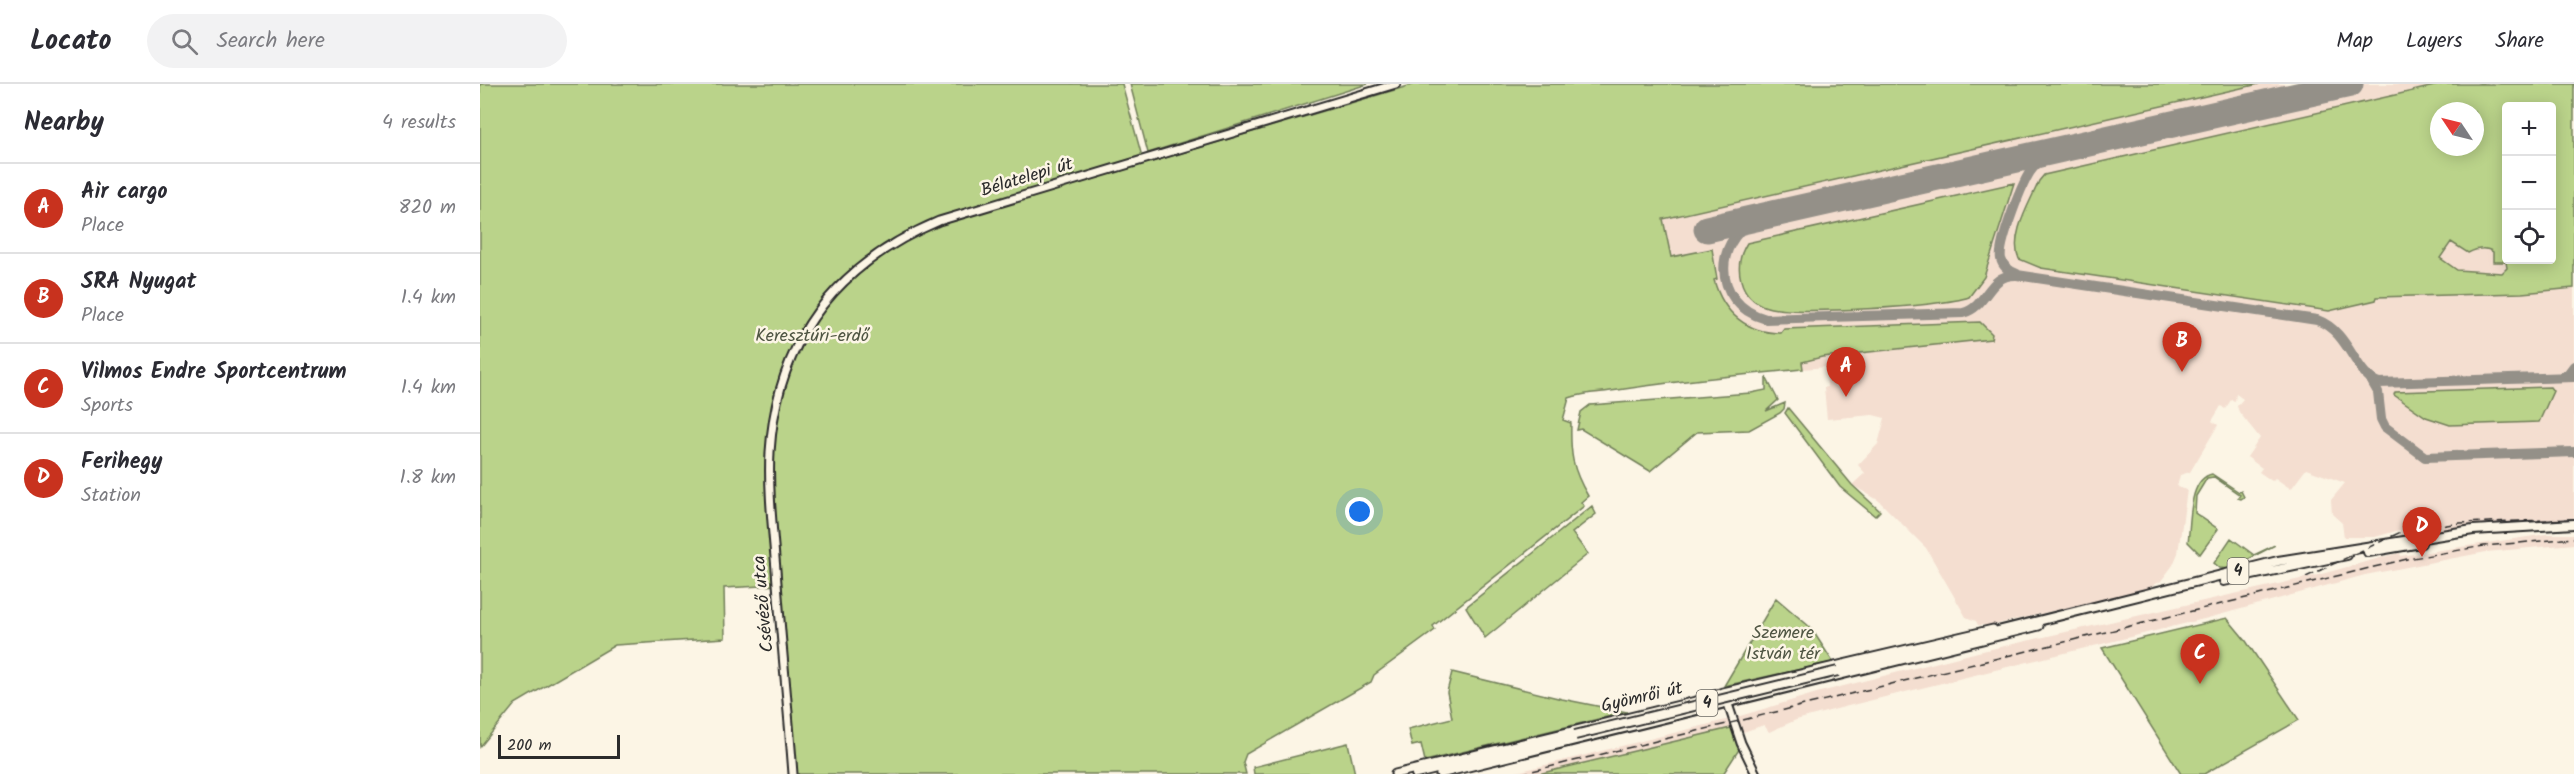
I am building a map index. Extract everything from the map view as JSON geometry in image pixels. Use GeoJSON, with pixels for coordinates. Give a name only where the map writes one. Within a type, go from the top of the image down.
{"type":"FeatureCollection","features":[{"type":"Feature","properties":{"kind":"main road","name":"4"},"geometry":{"type":"LineString","coordinates":[[1416,774],[1985,634],[2224,581],[2342,556],[2463,536],[2574,526]]}},
{"type":"Feature","properties":{"kind":"street","name":"Bélatelepi út"},"geometry":{"type":"LineString","coordinates":[[771,432],[784,374],[794,349],[808,324],[844,280],[866,261],[894,242],[939,221],[978,208],[1396,84]]}},
{"type":"Feature","properties":{"kind":"street","name":"Csévéző utca"},"geometry":{"type":"LineString","coordinates":[[771,432],[770,498],[793,774]]}},
{"type":"Feature","properties":{"kind":"street","name":"Gyömrői út"},"geometry":{"type":"LineString","coordinates":[[1395,774],[1964,635],[2038,624]]}},
{"type":"Feature","properties":{"kind":"street"},"geometry":{"type":"LineString","coordinates":[[1729,707],[2038,624]]}},
{"type":"Feature","properties":{"kind":"street"},"geometry":{"type":"LineString","coordinates":[[1720,694],[1729,707],[1743,748],[1756,774]]}},
{"type":"Feature","properties":{"kind":"street","name":"Gyömrői út"},"geometry":{"type":"LineString","coordinates":[[1440,774],[1709,709],[1729,707]]}},
{"type":"Feature","properties":{"kind":"shaded area"},"geometry":{"type":"Polygon","coordinates":[[[1599,84],[2574,84],[2574,521],[2456,529],[2402,537],[2400,530],[2375,537],[2344,537],[2342,523],[2332,514],[2331,500],[2345,483],[2306,469],[2291,489],[2275,478],[2272,481],[2259,472],[2262,468],[2247,457],[2260,438],[2239,412],[2237,406],[2243,399],[2236,394],[2235,401],[2231,400],[2225,409],[2221,406],[2212,421],[2218,425],[2190,472],[2180,475],[2177,487],[2187,490],[2178,553],[2173,565],[2161,581],[2147,589],[1993,625],[1978,625],[1976,621],[1966,617],[1926,548],[1878,500],[1852,485],[1865,473],[1858,465],[1878,444],[1885,418],[1873,415],[1827,419],[1824,388],[1827,387],[1826,367],[1646,384],[1597,394],[1584,392],[1440,443],[1369,205],[1461,163],[1459,158],[1599,84]]]}},
{"type":"Feature","properties":{"kind":"shaded area"},"geometry":{"type":"Polygon","coordinates":[[[2547,534],[2574,534],[2574,544],[2486,552],[2365,575],[2208,618],[1844,707],[1796,720],[1769,732],[1764,725],[1737,734],[1735,727],[1538,774],[1509,774],[1730,719],[1820,692],[1978,652],[2318,575],[2387,556],[2400,553],[2401,556],[2547,534]]]}},
{"type":"Feature","properties":{"kind":"green space","name":"Keresztúri-erdő"},"geometry":{"type":"Polygon","coordinates":[[[480,84],[1122,84],[1144,164],[1415,84],[2259,84],[1663,219],[1671,257],[1712,249],[1717,279],[1714,280],[1723,302],[1738,319],[1757,329],[1781,333],[1784,329],[1980,322],[1992,334],[1991,339],[1822,357],[1802,362],[1803,369],[1664,383],[1569,398],[1563,420],[1571,423],[1573,461],[1588,496],[1581,502],[1584,506],[1433,626],[1435,630],[1374,675],[1371,682],[1246,754],[1243,762],[1246,774],[796,774],[781,585],[724,588],[725,638],[615,645],[515,704],[480,747],[480,84]]]}},
{"type":"Feature","properties":{"kind":"green space"},"geometry":{"type":"Polygon","coordinates":[[[1130,84],[1368,84],[1148,153],[1130,84]]]}},
{"type":"Feature","properties":{"kind":"green space"},"geometry":{"type":"Polygon","coordinates":[[[2443,84],[2574,84],[2574,288],[2522,293],[2377,297],[2376,300],[2329,311],[2041,268],[2019,259],[2017,250],[2019,230],[2039,181],[2044,175],[2443,84]]]}},
{"type":"Feature","properties":{"kind":"green space"},"geometry":{"type":"Polygon","coordinates":[[[2014,183],[1984,277],[1969,297],[1900,307],[1806,310],[1767,307],[1757,303],[1744,289],[1740,261],[1747,243],[2014,183]]]}},
{"type":"Feature","properties":{"kind":"green space"},"geometry":{"type":"Polygon","coordinates":[[[1766,377],[1778,400],[1766,411],[1785,403],[1780,413],[1749,430],[1697,432],[1650,471],[1581,429],[1577,430],[1581,412],[1590,405],[1751,393],[1766,390],[1766,377]]]}},
{"type":"Feature","properties":{"kind":"green space"},"geometry":{"type":"Polygon","coordinates":[[[2550,387],[2553,391],[2539,422],[2450,425],[2426,417],[2394,395],[2395,392],[2550,387]]]}},
{"type":"Feature","properties":{"kind":"green space"},"geometry":{"type":"Polygon","coordinates":[[[1788,408],[1852,485],[1880,511],[1875,516],[1840,487],[1785,413],[1788,408]]]}},
{"type":"Feature","properties":{"kind":"green space"},"geometry":{"type":"Polygon","coordinates":[[[2212,474],[2239,492],[2241,491],[2244,497],[2238,498],[2240,495],[2214,477],[2207,478],[2196,496],[2195,513],[2218,529],[2200,554],[2188,542],[2192,503],[2199,484],[2212,474]]]}},
{"type":"Feature","properties":{"kind":"green space"},"geometry":{"type":"Polygon","coordinates":[[[1592,506],[1596,514],[1572,533],[1588,554],[1485,638],[1466,607],[1592,506]]]}},
{"type":"Feature","properties":{"kind":"green space"},"geometry":{"type":"Polygon","coordinates":[[[2231,538],[2254,555],[2275,545],[2230,569],[2220,568],[2214,563],[2231,538]]]}},
{"type":"Feature","properties":{"kind":"green space","name":"Szemere István tér"},"geometry":{"type":"Polygon","coordinates":[[[1776,598],[1811,628],[1833,662],[1724,686],[1776,598]]]}},
{"type":"Feature","properties":{"kind":"green space"},"geometry":{"type":"Polygon","coordinates":[[[2227,618],[2246,641],[2299,720],[2204,774],[2181,774],[2102,648],[2227,618]]]}},
{"type":"Feature","properties":{"kind":"green space"},"geometry":{"type":"Polygon","coordinates":[[[1452,672],[1562,699],[1627,712],[1425,761],[1421,744],[1412,746],[1408,729],[1452,718],[1447,692],[1452,672]]]}},
{"type":"Feature","properties":{"kind":"green space"},"geometry":{"type":"Polygon","coordinates":[[[1735,727],[1742,745],[1723,774],[1538,774],[1735,727]]]}},
{"type":"Feature","properties":{"kind":"green space"},"geometry":{"type":"Polygon","coordinates":[[[1348,743],[1355,774],[1254,774],[1253,767],[1348,743]]]}},
{"type":"Feature","properties":{"kind":"taxiway"},"geometry":{"type":"LineString","coordinates":[[2017,274],[2011,272],[2001,259],[2003,240],[2012,212],[2033,168],[2047,156],[2064,148]]}},
{"type":"Feature","properties":{"kind":"taxiway"},"geometry":{"type":"LineString","coordinates":[[1765,215],[1747,224],[1735,237],[1727,252],[1724,268],[1727,284],[1734,299],[1747,311],[1766,319],[1963,313],[1978,304],[2000,280],[2007,276],[2017,275],[2317,320],[2337,334],[2363,371],[2379,383],[2574,377]]}},
{"type":"Feature","properties":{"kind":"taxiway"},"geometry":{"type":"LineString","coordinates":[[2561,377],[2568,374],[2574,366]]}},
{"type":"Feature","properties":{"kind":"taxiway"},"geometry":{"type":"LineString","coordinates":[[2370,378],[2378,392],[2381,419],[2385,427],[2425,457],[2574,452]]}},
{"type":"Feature","properties":{"kind":"runway"},"geometry":{"type":"LineString","coordinates":[[1707,229],[2350,84]]}},
{"type":"Feature","properties":{"kind":"railway"},"geometry":{"type":"LineString","coordinates":[[2306,577],[2401,532],[2460,523],[2574,519]]}},
{"type":"Feature","properties":{"kind":"railway"},"geometry":{"type":"LineString","coordinates":[[1520,774],[2407,559],[2484,546],[2574,538]]}},
{"type":"Feature","properties":{"kind":"place","name":"SRA Nyugat"},"geometry":{"type":"Point","coordinates":[2182,372]}},
{"type":"Feature","properties":{"kind":"place","name":"Air cargo"},"geometry":{"type":"Point","coordinates":[1846,397]}},
{"type":"Feature","properties":{"kind":"place","name":"Ferihegy"},"geometry":{"type":"Point","coordinates":[2422,557]}},
{"type":"Feature","properties":{"kind":"place","name":"Vilmos Endre Sportcentrum"},"geometry":{"type":"Point","coordinates":[2200,684]}}]}
